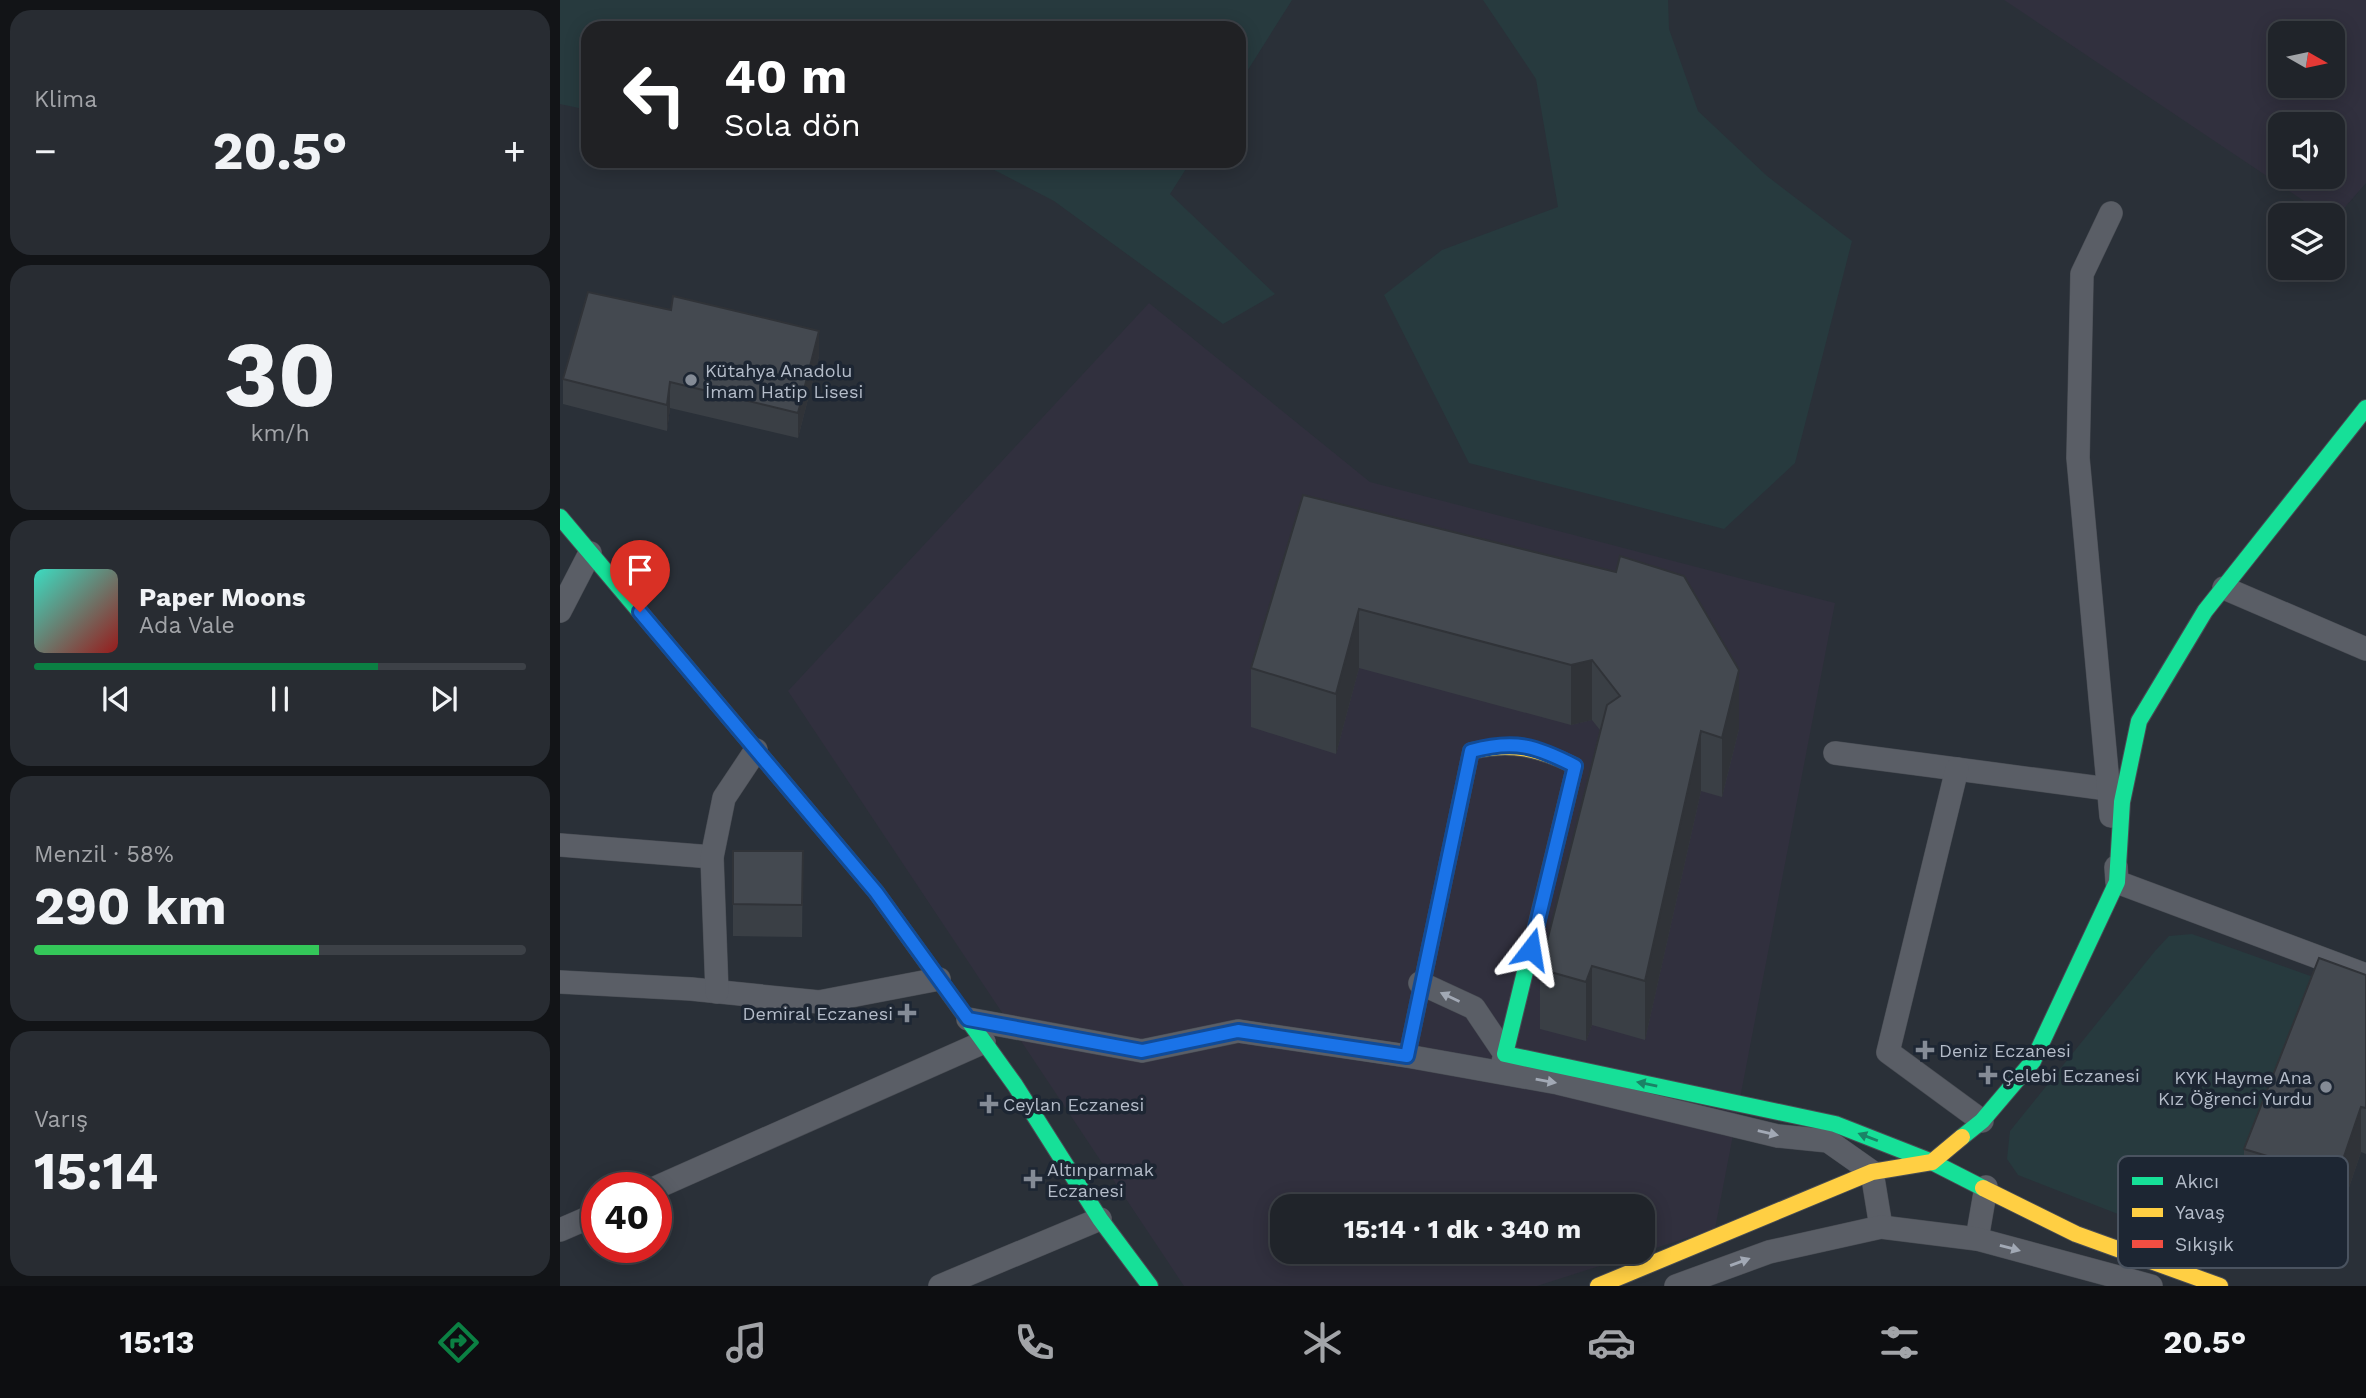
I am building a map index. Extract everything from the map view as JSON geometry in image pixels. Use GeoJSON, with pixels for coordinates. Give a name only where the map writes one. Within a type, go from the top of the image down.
{"type":"FeatureCollection","features":[{"type":"Feature","properties":{"kind":"street"},"geometry":{"type":"LineString","coordinates":[[2111,213],[2082,275],[2078,458],[2117,882]]}},
{"type":"Feature","properties":{"kind":"street"},"geometry":{"type":"LineString","coordinates":[[1598,1286],[1872,1172],[1932,1162],[1982,1121],[2033,1061],[2117,882],[2122,802],[2139,721],[2205,611],[2366,408]]}},
{"type":"Feature","properties":{"kind":"street"},"geometry":{"type":"LineString","coordinates":[[560,517],[876,892],[1015,1084],[1100,1219],[1150,1286]]}},
{"type":"Feature","properties":{"kind":"street"},"geometry":{"type":"LineString","coordinates":[[560,611],[590,552]]}},
{"type":"Feature","properties":{"kind":"street"},"geometry":{"type":"LineString","coordinates":[[2224,588],[2366,649]]}},
{"type":"Feature","properties":{"kind":"street"},"geometry":{"type":"LineString","coordinates":[[1407,1056],[1420,983],[1471,751],[1502,743],[1549,752],[1575,766],[1502,1063]]}},
{"type":"Feature","properties":{"kind":"street"},"geometry":{"type":"LineString","coordinates":[[717,992],[712,858],[724,798],[756,750]]}},
{"type":"Feature","properties":{"kind":"street"},"geometry":{"type":"LineString","coordinates":[[1835,753],[2108,789]]}},
{"type":"Feature","properties":{"kind":"street"},"geometry":{"type":"LineString","coordinates":[[1957,769],[1888,1052],[1982,1121]]}},
{"type":"Feature","properties":{"kind":"street"},"geometry":{"type":"LineString","coordinates":[[560,845],[712,858]]}},
{"type":"Feature","properties":{"kind":"street"},"geometry":{"type":"LineString","coordinates":[[2117,882],[2366,975]]}},
{"type":"Feature","properties":{"kind":"street"},"geometry":{"type":"LineString","coordinates":[[560,982],[717,992],[819,1002],[939,979]]}},
{"type":"Feature","properties":{"kind":"street"},"geometry":{"type":"LineString","coordinates":[[1420,983],[1475,1008],[1502,1063],[1558,1083],[1778,1136],[1828,1141],[1872,1172],[1881,1227]]}},
{"type":"Feature","properties":{"kind":"street"},"geometry":{"type":"LineString","coordinates":[[968,1019],[1142,1051],[1238,1031],[1407,1056],[1502,1063],[1835,1125],[1932,1162],[2076,1234],[2118,1249]]}},
{"type":"Feature","properties":{"kind":"street"},"geometry":{"type":"LineString","coordinates":[[672,1180],[984,1042]]}},
{"type":"Feature","properties":{"kind":"street"},"geometry":{"type":"LineString","coordinates":[[1977,1239],[1986,1187]]}},
{"type":"Feature","properties":{"kind":"street"},"geometry":{"type":"LineString","coordinates":[[940,1286],[1100,1219]]}},
{"type":"Feature","properties":{"kind":"street"},"geometry":{"type":"LineString","coordinates":[[560,1230],[581,1221]]}},
{"type":"Feature","properties":{"kind":"street"},"geometry":{"type":"LineString","coordinates":[[1676,1286],[1769,1252],[1881,1227],[1977,1239],[2151,1286]]}},
{"type":"Feature","properties":{"kind":"street"},"geometry":{"type":"LineString","coordinates":[[2170,1268],[2220,1286]]}},
{"type":"Feature","properties":{"kind":"shaded area"},"geometry":{"type":"Polygon","coordinates":[[[2004,0],[2366,0],[2366,183],[2345,207],[2345,203],[2307,203],[2286,189],[2345,189],[2345,112],[2268,112],[2268,177],[2004,0]]]}},
{"type":"Feature","properties":{"kind":"shaded area"},"geometry":{"type":"Polygon","coordinates":[[[1149,303],[1370,482],[1835,603],[1715,1229],[1655,1248],[1655,1194],[1270,1194],[1270,1264],[1606,1264],[1537,1286],[1184,1286],[788,691],[1149,303]]]}},
{"type":"Feature","properties":{"kind":"green space"},"geometry":{"type":"Polygon","coordinates":[[[560,0],[1292,0],[1246,73],[1246,21],[581,21],[581,108],[560,104],[560,0]]]}},
{"type":"Feature","properties":{"kind":"green space"},"geometry":{"type":"Polygon","coordinates":[[[1483,0],[1668,0],[1669,29],[1698,111],[1767,176],[1852,241],[1795,463],[1724,529],[1469,463],[1384,295],[1442,250],[1558,207],[1536,79],[1483,0]]]}},
{"type":"Feature","properties":{"kind":"green space"},"geometry":{"type":"Polygon","coordinates":[[[990,168],[1187,168],[1170,194],[1275,294],[1223,324],[1054,201],[990,168]]]}},
{"type":"Feature","properties":{"kind":"green space"},"geometry":{"type":"Polygon","coordinates":[[[2192,934],[2319,979],[2246,1156],[2118,1156],[2118,1214],[2018,1175],[2007,1159],[2010,1131],[2169,936],[2192,934]]]}},
{"type":"Feature","properties":{"kind":"building","name":"Kütahya Anadolu İmam Hatip Lisesi"},"geometry":{"type":"Polygon","coordinates":[[[588,292],[671,310],[673,296],[819,331],[798,413],[670,382],[667,405],[563,379],[588,292]]]}},
{"type":"Feature","properties":{"kind":"building"},"geometry":{"type":"Polygon","coordinates":[[[1303,495],[1616,572],[1620,556],[1684,576],[1739,670],[1722,738],[1701,731],[1645,981],[1592,966],[1586,982],[1540,969],[1607,705],[1620,696],[1592,660],[1571,665],[1359,609],[1336,694],[1251,668],[1303,495]]]}},
{"type":"Feature","properties":{"kind":"building"},"geometry":{"type":"Polygon","coordinates":[[[733,851],[803,851],[802,905],[733,904],[733,851]]]}},
{"type":"Feature","properties":{"kind":"building","name":"KYK Hayme Ana Kız Öğrenci Yurdu"},"geometry":{"type":"Polygon","coordinates":[[[2319,958],[2366,975],[2366,1108],[2361,1107],[2344,1156],[2267,1156],[2244,1149],[2319,958]]]}},
{"type":"Feature","properties":{"kind":"traffic: fast"},"geometry":{"type":"LineString","coordinates":[[1962,1137],[1982,1121],[2033,1061],[2117,882],[2122,802],[2139,721],[2205,611],[2366,408]]}},
{"type":"Feature","properties":{"kind":"traffic: fast"},"geometry":{"type":"LineString","coordinates":[[560,517],[876,892],[1015,1085],[1100,1219],[1150,1286]]}},
{"type":"Feature","properties":{"kind":"traffic: fast"},"geometry":{"type":"LineString","coordinates":[[1532,943],[1505,1054],[1835,1124],[1932,1162],[1983,1188]]}},
{"type":"Feature","properties":{"kind":"traffic: slow"},"geometry":{"type":"LineString","coordinates":[[1457,818],[1471,751],[1499,747],[1524,748],[1575,766],[1532,943]]}},
{"type":"Feature","properties":{"kind":"traffic: slow"},"geometry":{"type":"LineString","coordinates":[[1598,1286],[1872,1172],[1932,1162],[1962,1137]]}},
{"type":"Feature","properties":{"kind":"traffic: slow"},"geometry":{"type":"LineString","coordinates":[[1983,1188],[2076,1234],[2118,1249]]}},
{"type":"Feature","properties":{"kind":"traffic: slow"},"geometry":{"type":"LineString","coordinates":[[2170,1268],[2220,1286]]}},
{"type":"Feature","properties":{"kind":"traffic: jam"},"geometry":{"type":"LineString","coordinates":[[1407,1056],[1457,818]]}},
{"type":"Feature","properties":{"kind":"place","name":"Kütahya Anadolu İmam Hatip Lisesi"},"geometry":{"type":"Point","coordinates":[691,380]}},
{"type":"Feature","properties":{"kind":"place","name":"Demiral Eczanesi"},"geometry":{"type":"Point","coordinates":[907,1013]}},
{"type":"Feature","properties":{"kind":"place","name":"Deniz Eczanesi"},"geometry":{"type":"Point","coordinates":[1925,1050]}},
{"type":"Feature","properties":{"kind":"place","name":"Çelebi Eczanesi"},"geometry":{"type":"Point","coordinates":[1988,1075]}},
{"type":"Feature","properties":{"kind":"place","name":"KYK Hayme Ana Kız Öğrenci Yurdu"},"geometry":{"type":"Point","coordinates":[2326,1087]}},
{"type":"Feature","properties":{"kind":"place","name":"Ceylan Eczanesi"},"geometry":{"type":"Point","coordinates":[989,1104]}},
{"type":"Feature","properties":{"kind":"place","name":"Altınparmak Eczanesi"},"geometry":{"type":"Point","coordinates":[1033,1179]}},
{"type":"Feature","properties":{"kind":"route"},"geometry":{"type":"LineString","coordinates":[[640,612],[876,892],[968,1019],[1142,1051],[1238,1031],[1407,1056],[1420,983],[1471,751],[1502,743],[1549,752],[1575,766],[1531,949]]}}]}
